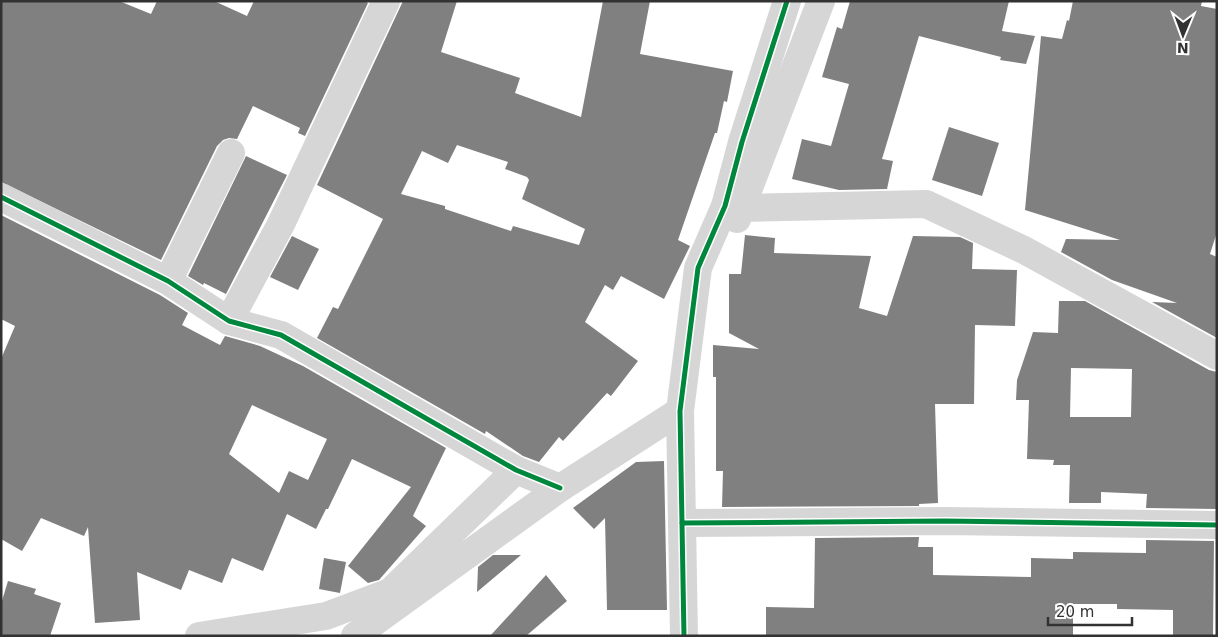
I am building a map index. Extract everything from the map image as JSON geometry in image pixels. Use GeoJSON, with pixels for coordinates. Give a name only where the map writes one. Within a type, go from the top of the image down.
{"type":"FeatureCollection","features":[{"type":"Feature","properties":{"kind":"street"},"geometry":{"type":"LineString","coordinates":[[229,321],[281,224],[386,1]]}},
{"type":"Feature","properties":{"kind":"street"},"geometry":{"type":"LineString","coordinates":[[698,268],[733,207],[742,142],[788,1]]}},
{"type":"Feature","properties":{"kind":"street"},"geometry":{"type":"LineString","coordinates":[[688,344],[733,207],[821,1]]}},
{"type":"Feature","properties":{"kind":"street"},"geometry":{"type":"LineString","coordinates":[[168,281],[231,153]]}},
{"type":"Feature","properties":{"kind":"street"},"geometry":{"type":"LineString","coordinates":[[1,197],[168,281],[229,321],[281,336],[516,470],[560,488]]}},
{"type":"Feature","properties":{"kind":"street"},"geometry":{"type":"LineString","coordinates":[[733,207],[926,204],[1024,250],[1217,356]]}},
{"type":"Feature","properties":{"kind":"street"},"geometry":{"type":"LineString","coordinates":[[684,636],[680,411],[698,268],[693,236]]}},
{"type":"Feature","properties":{"kind":"street"},"geometry":{"type":"LineString","coordinates":[[355,636],[560,488],[680,411]]}},
{"type":"Feature","properties":{"kind":"street"},"geometry":{"type":"LineString","coordinates":[[199,636],[326,616],[390,592],[516,470]]}},
{"type":"Feature","properties":{"kind":"street"},"geometry":{"type":"LineString","coordinates":[[682,523],[945,521],[1217,525]]}},
{"type":"Feature","properties":{"kind":"building"},"geometry":{"type":"Polygon","coordinates":[[[1,1],[119,1],[151,14],[157,1],[214,1],[247,16],[254,1],[364,1],[368,3],[305,136],[298,133],[300,128],[253,106],[237,139],[229,138],[223,140],[217,146],[161,260],[1,182],[1,1]]]}},
{"type":"Feature","properties":{"kind":"building"},"geometry":{"type":"Polygon","coordinates":[[[403,1],[457,1],[441,52],[520,78],[515,93],[581,117],[603,1],[650,1],[640,54],[733,71],[727,102],[724,101],[717,133],[715,133],[678,240],[690,246],[664,299],[621,276],[613,290],[605,285],[585,322],[638,361],[611,396],[607,393],[563,441],[559,437],[539,462],[523,456],[486,431],[485,434],[317,338],[333,307],[338,309],[383,219],[317,185],[403,1]],[[457,145],[448,163],[422,151],[401,194],[445,206],[445,209],[511,231],[513,226],[579,245],[585,229],[522,199],[529,180],[527,177],[505,169],[508,162],[457,145]]]}},
{"type":"Feature","properties":{"kind":"building"},"geometry":{"type":"Polygon","coordinates":[[[850,1],[1009,1],[1002,31],[1035,36],[1026,64],[1000,60],[1001,57],[919,36],[882,159],[893,161],[887,189],[839,190],[792,179],[802,139],[831,146],[849,84],[822,77],[837,27],[842,29],[850,1]]]}},
{"type":"Feature","properties":{"kind":"building"},"geometry":{"type":"Polygon","coordinates":[[[1073,1],[1202,1],[1201,6],[1217,9],[1217,232],[1210,254],[1217,257],[1217,338],[1152,302],[1177,303],[1112,280],[1061,252],[1066,239],[1120,240],[1025,210],[1041,36],[1062,39],[1067,20],[1069,21],[1073,1]]]}},
{"type":"Feature","properties":{"kind":"building"},"geometry":{"type":"Polygon","coordinates":[[[949,127],[999,143],[982,196],[932,180],[949,127]]]}},
{"type":"Feature","properties":{"kind":"building"},"geometry":{"type":"Polygon","coordinates":[[[246,156],[287,175],[226,294],[204,283],[203,285],[188,276],[246,156]]]}},
{"type":"Feature","properties":{"kind":"building"},"geometry":{"type":"Polygon","coordinates":[[[1,215],[160,295],[188,313],[182,325],[220,345],[225,336],[260,346],[303,366],[446,448],[413,516],[426,526],[379,580],[368,583],[348,566],[411,487],[352,459],[328,509],[326,509],[316,529],[287,514],[263,571],[232,558],[222,583],[189,570],[181,590],[137,572],[140,620],[95,623],[88,527],[84,536],[41,518],[22,551],[1,539],[1,359],[15,326],[1,319],[1,215]],[[252,405],[229,454],[279,493],[289,471],[308,480],[327,439],[252,405]]]}},
{"type":"Feature","properties":{"kind":"building"},"geometry":{"type":"Polygon","coordinates":[[[745,235],[775,238],[774,253],[871,256],[859,308],[887,316],[913,236],[960,237],[973,243],[972,269],[1017,270],[1015,326],[975,325],[974,404],[935,404],[938,503],[919,504],[919,506],[722,507],[723,471],[716,471],[716,377],[713,377],[713,345],[759,349],[729,333],[729,274],[741,274],[745,235]]]}},
{"type":"Feature","properties":{"kind":"building"},"geometry":{"type":"Polygon","coordinates":[[[292,236],[319,249],[298,290],[270,277],[292,236]]]}},
{"type":"Feature","properties":{"kind":"building"},"geometry":{"type":"Polygon","coordinates":[[[1059,301],[1085,301],[1209,370],[1217,372],[1217,509],[1146,508],[1147,494],[1101,492],[1101,503],[1069,503],[1070,465],[1053,465],[1054,460],[1027,459],[1029,400],[1016,400],[1017,380],[1033,332],[1058,333],[1059,301]],[[1071,368],[1070,417],[1131,417],[1132,369],[1071,368]]]}},
{"type":"Feature","properties":{"kind":"building"},"geometry":{"type":"Polygon","coordinates":[[[664,461],[667,610],[607,610],[605,518],[594,529],[573,508],[636,462],[664,461]]]}},
{"type":"Feature","properties":{"kind":"building"},"geometry":{"type":"Polygon","coordinates":[[[919,537],[918,547],[933,547],[933,575],[1031,577],[1031,558],[1073,559],[1073,552],[1146,553],[1146,540],[1214,541],[1213,636],[1173,636],[1173,610],[1117,609],[1117,604],[1073,604],[1073,636],[766,636],[766,607],[814,608],[815,538],[919,537]]]}},
{"type":"Feature","properties":{"kind":"building"},"geometry":{"type":"Polygon","coordinates":[[[493,555],[521,555],[477,592],[478,567],[493,555]]]}},
{"type":"Feature","properties":{"kind":"building"},"geometry":{"type":"Polygon","coordinates":[[[324,558],[346,562],[340,593],[319,589],[324,558]]]}},
{"type":"Feature","properties":{"kind":"building"},"geometry":{"type":"Polygon","coordinates":[[[546,575],[567,601],[526,636],[490,636],[546,575]]]}},
{"type":"Feature","properties":{"kind":"building"},"geometry":{"type":"Polygon","coordinates":[[[8,581],[36,589],[34,594],[61,603],[50,636],[1,636],[1,604],[8,581]]]}},
{"type":"Feature","properties":{"kind":"cycle path"},"geometry":{"type":"LineString","coordinates":[[684,636],[680,411],[698,268],[725,206],[742,142],[787,1]]}},
{"type":"Feature","properties":{"kind":"cycle path"},"geometry":{"type":"LineString","coordinates":[[1,197],[168,281],[229,321],[281,335],[516,470],[560,488]]}},
{"type":"Feature","properties":{"kind":"cycle path"},"geometry":{"type":"LineString","coordinates":[[682,523],[945,521],[1217,525]]}}]}
